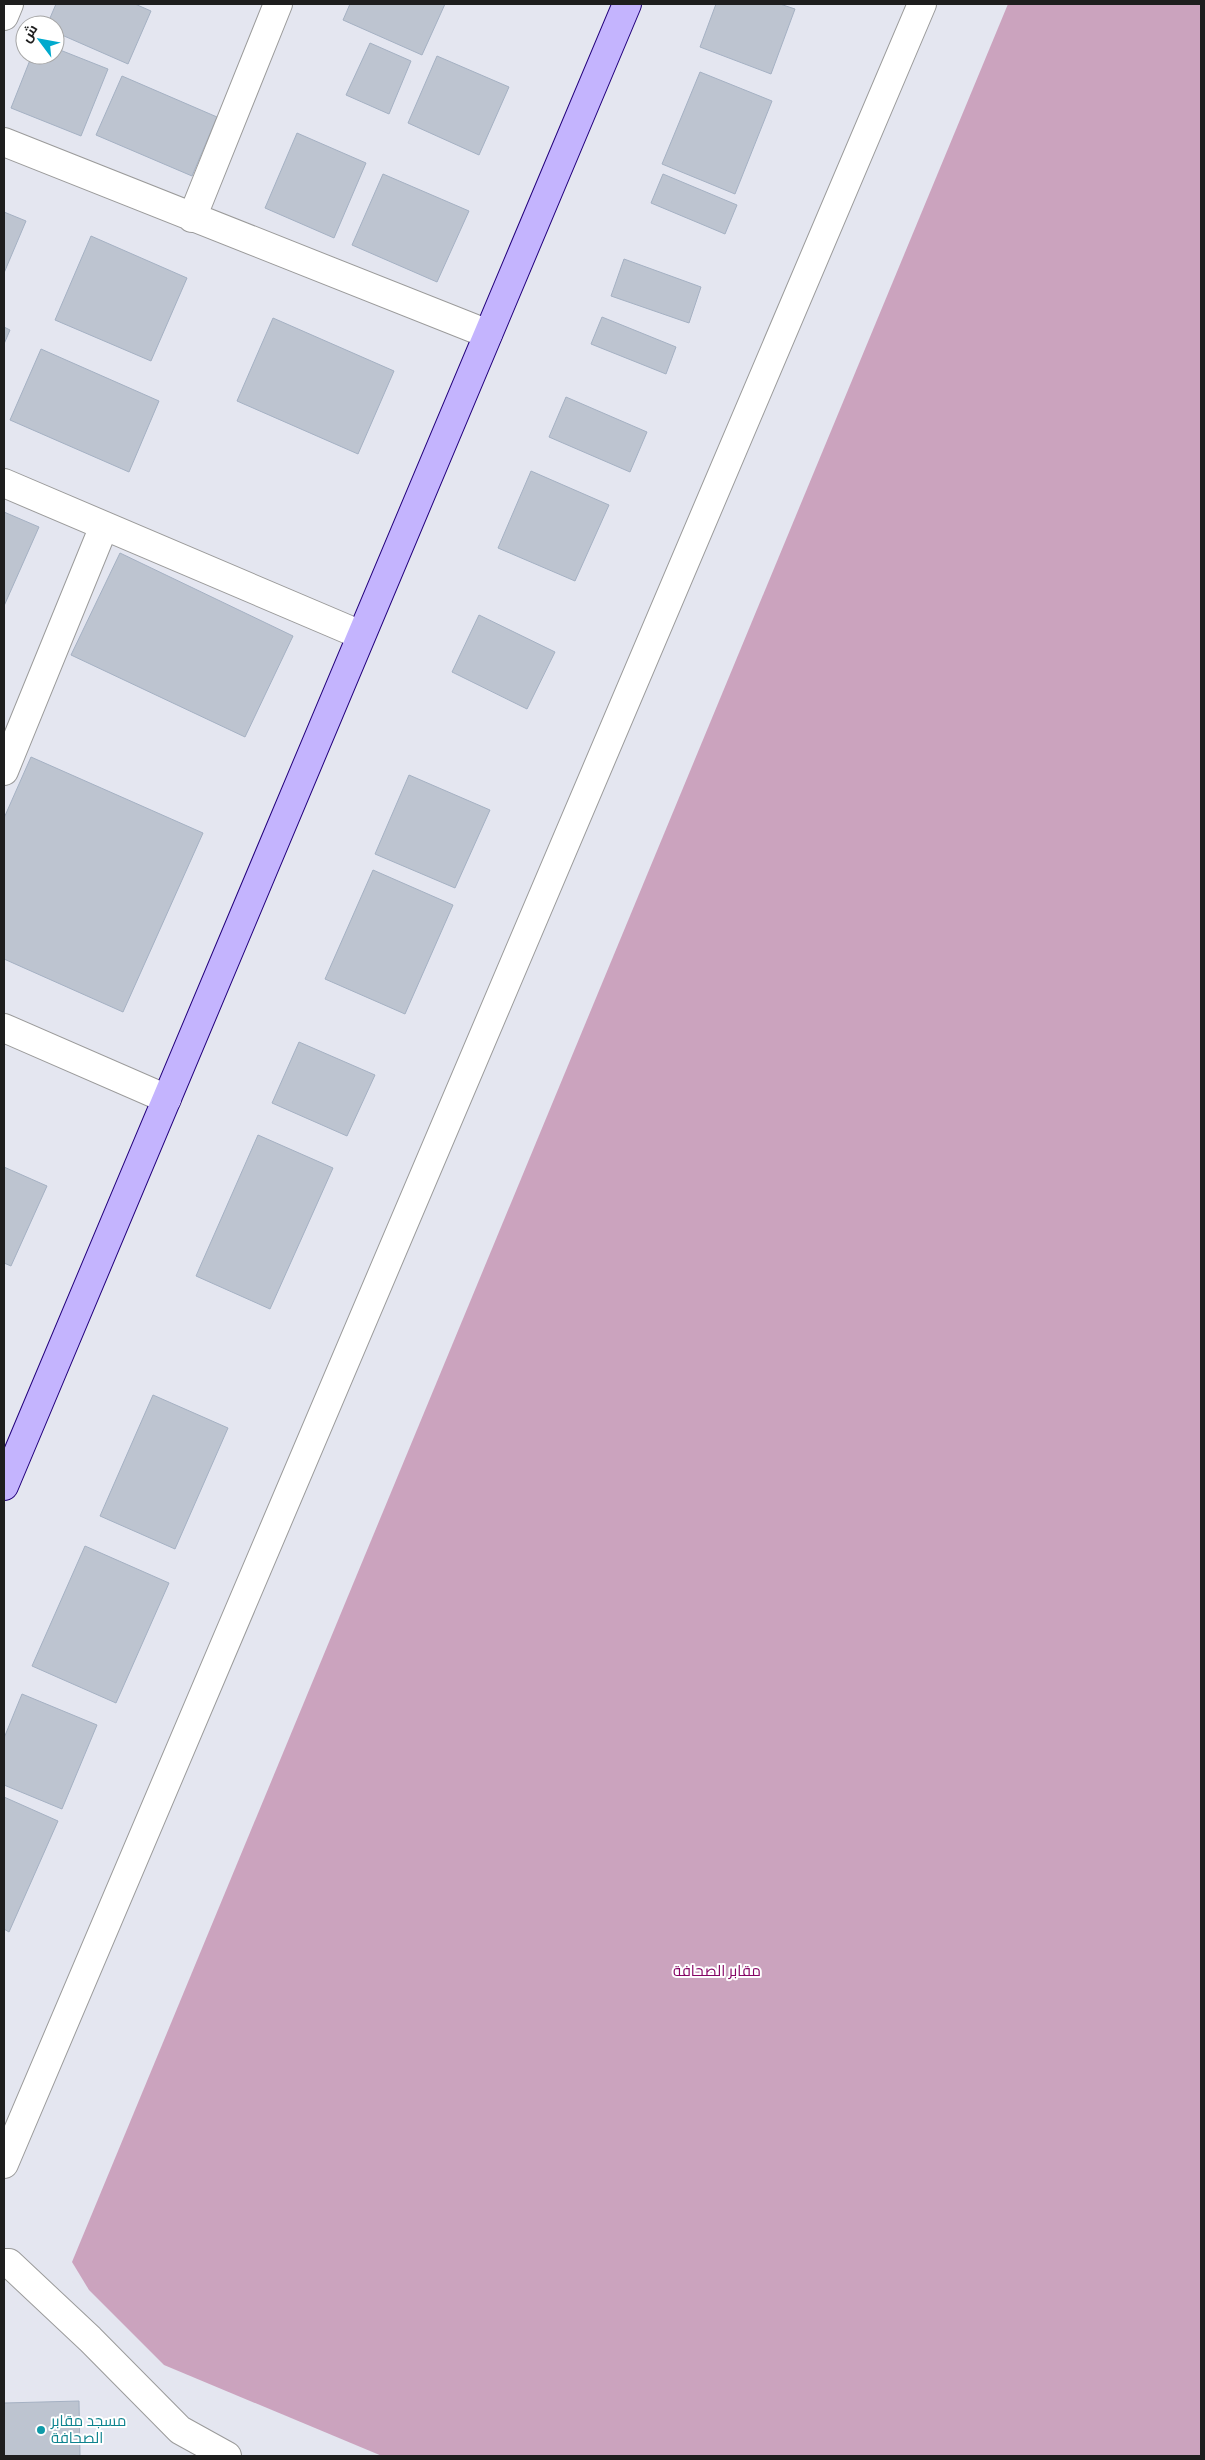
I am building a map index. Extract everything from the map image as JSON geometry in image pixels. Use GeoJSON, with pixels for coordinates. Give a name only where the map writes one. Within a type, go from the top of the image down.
{"type":"FeatureCollection","features":[{"type":"Feature","properties":{"kind":"street"},"geometry":{"type":"LineString","coordinates":[[4,16],[9,4]]}},
{"type":"Feature","properties":{"kind":"street"},"geometry":{"type":"LineString","coordinates":[[192,218],[278,4]]}},
{"type":"Feature","properties":{"kind":"street"},"geometry":{"type":"LineString","coordinates":[[4,1486],[627,4]]}},
{"type":"Feature","properties":{"kind":"street"},"geometry":{"type":"LineString","coordinates":[[4,2164],[922,4]]}},
{"type":"Feature","properties":{"kind":"street"},"geometry":{"type":"LineString","coordinates":[[4,142],[488,334]]}},
{"type":"Feature","properties":{"kind":"street"},"geometry":{"type":"LineString","coordinates":[[4,483],[361,635]]}},
{"type":"Feature","properties":{"kind":"street"},"geometry":{"type":"LineString","coordinates":[[4,771],[104,526]]}},
{"type":"Feature","properties":{"kind":"street"},"geometry":{"type":"LineString","coordinates":[[4,1028],[166,1099]]}},
{"type":"Feature","properties":{"kind":"street"},"geometry":{"type":"LineString","coordinates":[[4,2263],[9,2264],[90,2339],[180,2430],[227,2456]]}},
{"type":"Feature","properties":{"kind":"green space","name":"مقابر الصحافة"},"geometry":{"type":"Polygon","coordinates":[[[1008,4],[1201,4],[1201,2456],[382,2456],[164,2365],[89,2290],[72,2262],[1008,4]]]}},
{"type":"Feature","properties":{"kind":"building"},"geometry":{"type":"Polygon","coordinates":[[[56,4],[135,4],[151,11],[128,64],[65,36],[65,15],[51,15],[56,4]]]}},
{"type":"Feature","properties":{"kind":"building"},"geometry":{"type":"Polygon","coordinates":[[[350,4],[445,4],[422,55],[343,20],[350,4]]]}},
{"type":"Feature","properties":{"kind":"building"},"geometry":{"type":"Polygon","coordinates":[[[716,4],[780,4],[795,9],[771,74],[700,47],[716,4]]]}},
{"type":"Feature","properties":{"kind":"building"},"geometry":{"type":"Polygon","coordinates":[[[370,43],[411,61],[389,114],[346,95],[370,43]]]}},
{"type":"Feature","properties":{"kind":"building"},"geometry":{"type":"Polygon","coordinates":[[[65,52],[108,69],[81,136],[11,108],[28,65],[65,65],[65,52]]]}},
{"type":"Feature","properties":{"kind":"building"},"geometry":{"type":"Polygon","coordinates":[[[437,56],[509,87],[479,155],[408,123],[437,56]]]}},
{"type":"Feature","properties":{"kind":"building"},"geometry":{"type":"Polygon","coordinates":[[[700,72],[772,101],[735,194],[662,164],[700,72]]]}},
{"type":"Feature","properties":{"kind":"building"},"geometry":{"type":"Polygon","coordinates":[[[122,76],[217,117],[192,176],[96,135],[122,76]]]}},
{"type":"Feature","properties":{"kind":"building"},"geometry":{"type":"Polygon","coordinates":[[[297,133],[366,163],[334,238],[265,208],[297,133]]]}},
{"type":"Feature","properties":{"kind":"building"},"geometry":{"type":"Polygon","coordinates":[[[383,174],[469,211],[437,282],[352,245],[383,174]]]}},
{"type":"Feature","properties":{"kind":"building"},"geometry":{"type":"Polygon","coordinates":[[[663,174],[737,205],[725,234],[651,203],[663,174]]]}},
{"type":"Feature","properties":{"kind":"building"},"geometry":{"type":"Polygon","coordinates":[[[4,212],[26,221],[4,273],[4,212]]]}},
{"type":"Feature","properties":{"kind":"building"},"geometry":{"type":"Polygon","coordinates":[[[91,236],[187,278],[151,361],[55,320],[91,236]]]}},
{"type":"Feature","properties":{"kind":"building"},"geometry":{"type":"Polygon","coordinates":[[[624,259],[701,287],[689,323],[611,296],[624,259]]]}},
{"type":"Feature","properties":{"kind":"building"},"geometry":{"type":"Polygon","coordinates":[[[602,317],[676,347],[666,374],[591,344],[602,317]]]}},
{"type":"Feature","properties":{"kind":"building"},"geometry":{"type":"Polygon","coordinates":[[[273,318],[394,371],[358,454],[237,401],[273,318]]]}},
{"type":"Feature","properties":{"kind":"building"},"geometry":{"type":"Polygon","coordinates":[[[4,327],[10,330],[4,344],[4,327]]]}},
{"type":"Feature","properties":{"kind":"building"},"geometry":{"type":"Polygon","coordinates":[[[41,349],[159,401],[129,472],[10,420],[41,349]]]}},
{"type":"Feature","properties":{"kind":"building"},"geometry":{"type":"Polygon","coordinates":[[[566,397],[647,432],[630,472],[549,437],[566,397]]]}},
{"type":"Feature","properties":{"kind":"building"},"geometry":{"type":"Polygon","coordinates":[[[531,471],[609,505],[575,581],[498,548],[531,471]]]}},
{"type":"Feature","properties":{"kind":"building"},"geometry":{"type":"Polygon","coordinates":[[[4,512],[39,527],[4,606],[4,512]]]}},
{"type":"Feature","properties":{"kind":"building"},"geometry":{"type":"Polygon","coordinates":[[[120,553],[293,636],[245,737],[71,655],[120,553]]]}},
{"type":"Feature","properties":{"kind":"building"},"geometry":{"type":"Polygon","coordinates":[[[479,615],[555,652],[527,709],[452,672],[479,615]]]}},
{"type":"Feature","properties":{"kind":"building"},"geometry":{"type":"Polygon","coordinates":[[[31,757],[203,833],[123,1012],[4,959],[4,818],[31,757]]]}},
{"type":"Feature","properties":{"kind":"building"},"geometry":{"type":"Polygon","coordinates":[[[409,775],[490,810],[455,888],[375,854],[409,775]]]}},
{"type":"Feature","properties":{"kind":"building"},"geometry":{"type":"Polygon","coordinates":[[[373,870],[453,905],[405,1014],[325,979],[373,870]]]}},
{"type":"Feature","properties":{"kind":"building"},"geometry":{"type":"Polygon","coordinates":[[[299,1042],[375,1075],[347,1136],[272,1103],[299,1042]]]}},
{"type":"Feature","properties":{"kind":"building"},"geometry":{"type":"Polygon","coordinates":[[[258,1135],[333,1168],[270,1309],[196,1276],[258,1135]]]}},
{"type":"Feature","properties":{"kind":"building"},"geometry":{"type":"Polygon","coordinates":[[[4,1167],[47,1186],[11,1266],[4,1263],[4,1167]]]}},
{"type":"Feature","properties":{"kind":"building"},"geometry":{"type":"Polygon","coordinates":[[[153,1395],[228,1428],[175,1549],[100,1516],[153,1395]]]}},
{"type":"Feature","properties":{"kind":"building"},"geometry":{"type":"Polygon","coordinates":[[[85,1546],[169,1583],[116,1703],[32,1666],[85,1546]]]}},
{"type":"Feature","properties":{"kind":"building"},"geometry":{"type":"Polygon","coordinates":[[[22,1694],[97,1725],[62,1809],[4,1785],[4,1738],[22,1694]]]}},
{"type":"Feature","properties":{"kind":"building"},"geometry":{"type":"Polygon","coordinates":[[[4,1797],[58,1821],[9,1932],[4,1929],[4,1797]]]}},
{"type":"Feature","properties":{"kind":"building","name":"مسجد مقابر الصحافة"},"geometry":{"type":"Polygon","coordinates":[[[79,2401],[80,2456],[4,2456],[4,2403],[79,2401]]]}},
{"type":"Feature","properties":{"kind":"place","name":"مسجد مقابر الصحافة"},"geometry":{"type":"Point","coordinates":[41,2430]}}]}
